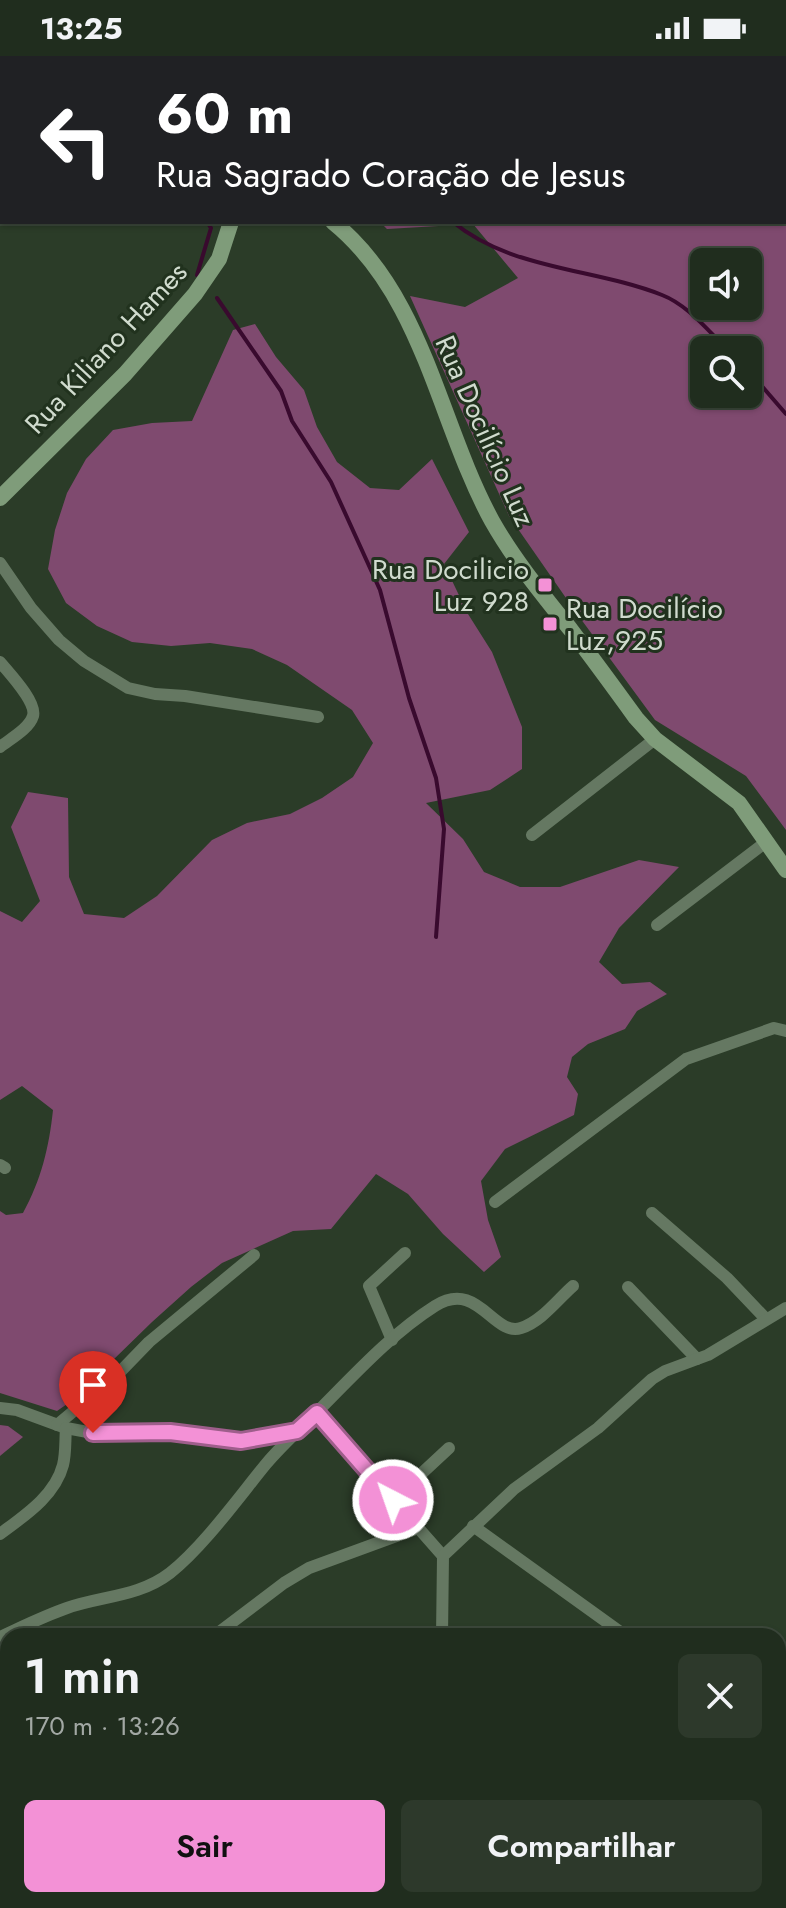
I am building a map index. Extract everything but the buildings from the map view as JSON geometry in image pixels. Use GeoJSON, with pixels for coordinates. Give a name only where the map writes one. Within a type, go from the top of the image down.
{"type":"FeatureCollection","features":[{"type":"Feature","properties":{"kind":"main road","name":"Rua Kiliano Hames"},"geometry":{"type":"LineString","coordinates":[[0,498],[125,374],[195,294],[219,259],[230,224]]}},
{"type":"Feature","properties":{"kind":"main road","name":"Rua Docilício Luz"},"geometry":{"type":"LineString","coordinates":[[335,224],[371,258],[391,287],[474,484],[509,548],[636,718],[655,739],[739,803],[786,870]]}},
{"type":"Feature","properties":{"kind":"street"},"geometry":{"type":"LineString","coordinates":[[0,563],[31,608],[59,640],[84,661],[128,688],[318,717]]}},
{"type":"Feature","properties":{"kind":"street"},"geometry":{"type":"LineString","coordinates":[[0,662],[33,704],[33,716],[25,728],[0,747]]}},
{"type":"Feature","properties":{"kind":"street"},"geometry":{"type":"LineString","coordinates":[[532,835],[655,739]]}},
{"type":"Feature","properties":{"kind":"street"},"geometry":{"type":"LineString","coordinates":[[657,925],[766,842]]}},
{"type":"Feature","properties":{"kind":"street"},"geometry":{"type":"LineString","coordinates":[[495,1202],[686,1059],[774,1028],[786,1031]]}},
{"type":"Feature","properties":{"kind":"street"},"geometry":{"type":"LineString","coordinates":[[652,1213],[727,1278],[766,1319]]}},
{"type":"Feature","properties":{"kind":"street"},"geometry":{"type":"LineString","coordinates":[[392,1340],[369,1286],[405,1253]]}},
{"type":"Feature","properties":{"kind":"street"},"geometry":{"type":"LineString","coordinates":[[0,1534],[32,1509],[56,1483],[63,1465],[62,1426],[149,1342],[254,1255]]}},
{"type":"Feature","properties":{"kind":"street"},"geometry":{"type":"LineString","coordinates":[[20,1628],[68,1607],[119,1597],[168,1575],[297,1431],[392,1340],[430,1309],[451,1300],[465,1299],[475,1302],[501,1324],[513,1329],[523,1328],[573,1286]]}},
{"type":"Feature","properties":{"kind":"street"},"geometry":{"type":"LineString","coordinates":[[628,1287],[697,1359]]}},
{"type":"Feature","properties":{"kind":"street"},"geometry":{"type":"LineString","coordinates":[[443,1556],[514,1489],[598,1428],[652,1379],[708,1355],[786,1308]]}},
{"type":"Feature","properties":{"kind":"street"},"geometry":{"type":"LineString","coordinates":[[0,1408],[17,1410],[62,1426],[114,1435],[184,1433],[241,1441],[297,1431]]}},
{"type":"Feature","properties":{"kind":"street"},"geometry":{"type":"LineString","coordinates":[[317,1413],[443,1556],[442,1628]]}},
{"type":"Feature","properties":{"kind":"street"},"geometry":{"type":"LineString","coordinates":[[393,1500],[449,1448]]}},
{"type":"Feature","properties":{"kind":"street"},"geometry":{"type":"LineString","coordinates":[[473,1526],[615,1628]]}},
{"type":"Feature","properties":{"kind":"street"},"geometry":{"type":"LineString","coordinates":[[225,1628],[296,1575],[418,1528]]}},
{"type":"Feature","properties":{"kind":"shaded area"},"geometry":{"type":"Polygon","coordinates":[[[382,224],[473,224],[387,229],[382,224]]]}},
{"type":"Feature","properties":{"kind":"shaded area"},"geometry":{"type":"Polygon","coordinates":[[[473,224],[786,224],[786,830],[746,776],[655,720],[509,516],[410,296],[465,307],[518,278],[473,224]]]}},
{"type":"Feature","properties":{"kind":"shaded area"},"geometry":{"type":"Polygon","coordinates":[[[255,324],[276,357],[304,390],[317,427],[337,462],[370,488],[399,490],[432,459],[469,532],[444,564],[468,614],[492,652],[522,727],[522,769],[490,790],[426,803],[463,839],[484,872],[520,887],[560,887],[639,860],[679,867],[619,928],[599,962],[622,984],[650,982],[667,994],[637,1011],[625,1029],[588,1044],[572,1057],[567,1077],[578,1094],[574,1115],[505,1149],[481,1181],[488,1220],[501,1257],[484,1272],[443,1234],[408,1194],[376,1174],[331,1229],[293,1231],[222,1263],[191,1287],[57,1411],[0,1393],[0,1211],[6,1215],[23,1213],[43,1163],[53,1110],[22,1086],[0,1100],[0,911],[22,922],[40,901],[11,827],[28,792],[68,798],[69,877],[84,914],[124,918],[157,896],[212,840],[247,823],[290,814],[322,798],[353,777],[373,743],[352,710],[287,665],[252,649],[210,643],[171,646],[132,642],[97,626],[66,603],[48,569],[55,530],[67,493],[86,459],[113,430],[152,423],[192,421],[233,330],[255,324]]]}},
{"type":"Feature","properties":{"kind":"shaded area"},"geometry":{"type":"Polygon","coordinates":[[[0,1425],[8,1426],[23,1437],[0,1456],[0,1425]]]}},
{"type":"Feature","properties":{"kind":"waterway"},"geometry":{"type":"LineString","coordinates":[[197,275],[211,228],[208,224]]}},
{"type":"Feature","properties":{"kind":"waterway"},"geometry":{"type":"LineString","coordinates":[[456,224],[476,238],[527,259],[662,295],[689,312],[714,336]]}},
{"type":"Feature","properties":{"kind":"waterway"},"geometry":{"type":"LineString","coordinates":[[217,298],[281,391],[292,421],[331,482],[380,590],[409,698],[436,778],[444,829],[436,937]]}},
{"type":"Feature","properties":{"kind":"waterway"},"geometry":{"type":"LineString","coordinates":[[762,386],[786,414]]}},
{"type":"Feature","properties":{"kind":"place","name":"Rua Docilicio Luz 928"},"geometry":{"type":"Point","coordinates":[545,585]}},
{"type":"Feature","properties":{"kind":"place","name":"Rua Docilício Luz,925"},"geometry":{"type":"Point","coordinates":[550,624]}},
{"type":"Feature","properties":{"kind":"route"},"geometry":{"type":"LineString","coordinates":[[93,1433],[170,1432],[241,1441],[297,1431],[317,1413],[393,1500]]}}]}
